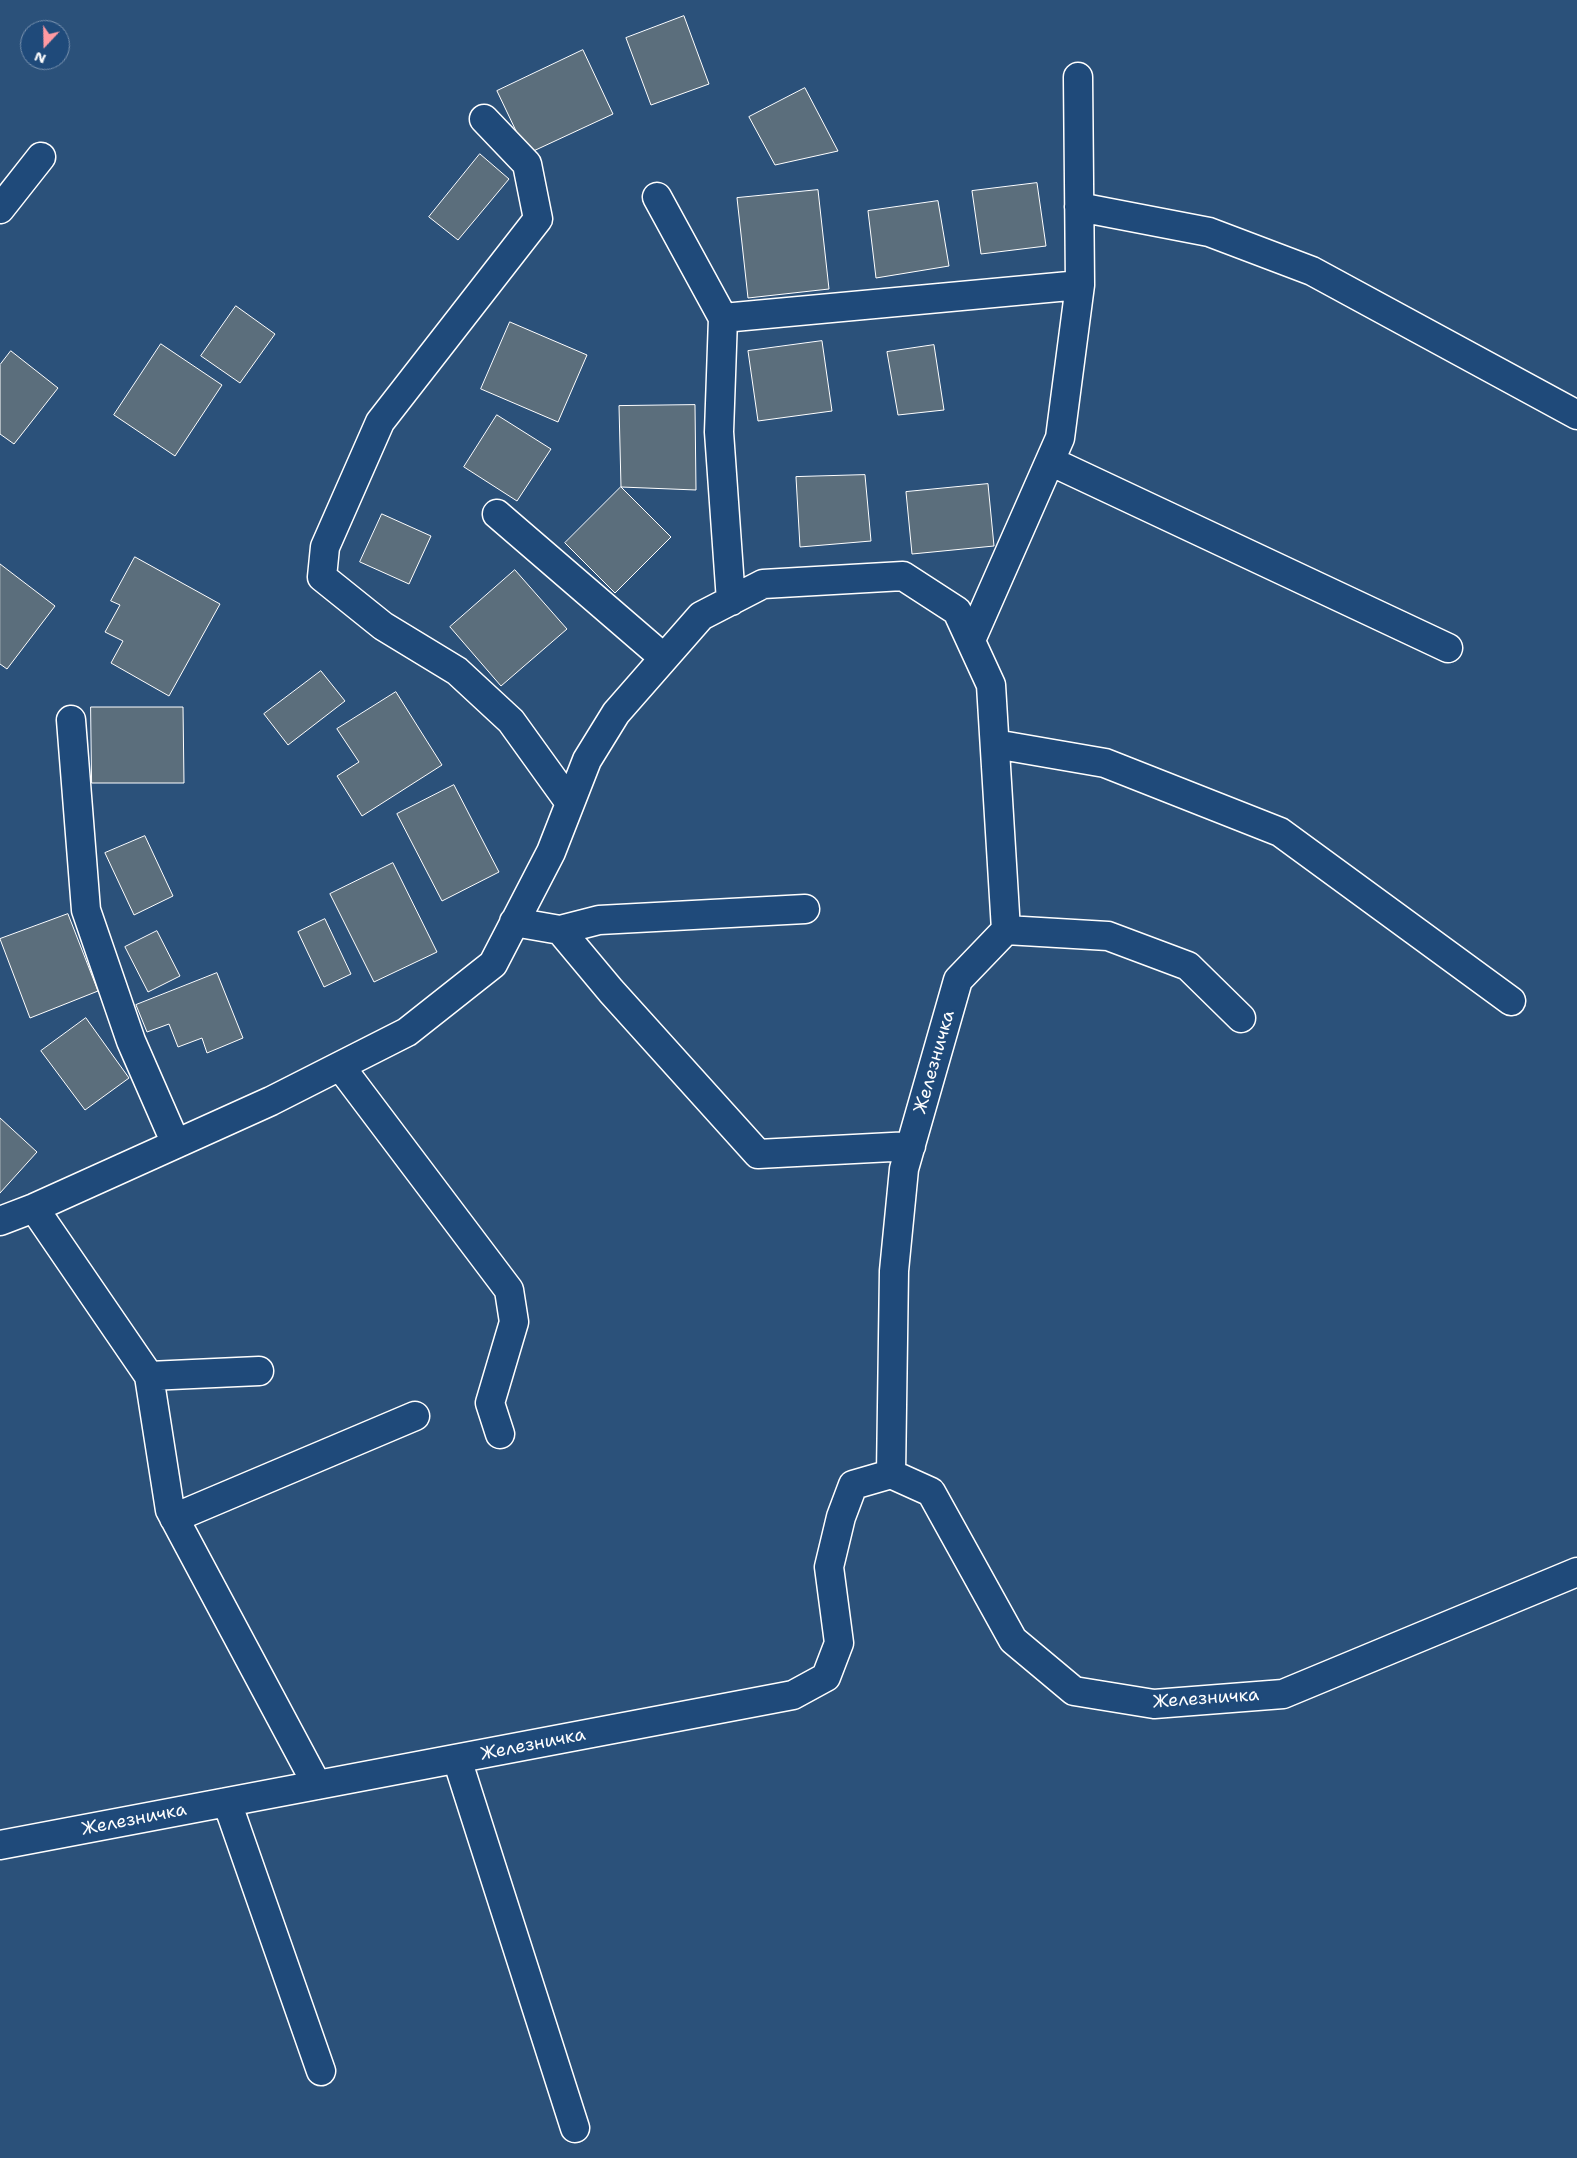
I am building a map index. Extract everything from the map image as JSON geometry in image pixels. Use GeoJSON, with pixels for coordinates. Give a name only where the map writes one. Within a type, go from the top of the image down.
{"type":"FeatureCollection","features":[{"type":"Feature","properties":{"kind":"street"},"geometry":{"type":"LineString","coordinates":[[971,640],[1060,438],[1080,285],[1078,77]]}},
{"type":"Feature","properties":{"kind":"street"},"geometry":{"type":"LineString","coordinates":[[484,119],[528,164],[538,219],[380,422],[325,547],[322,577],[383,626],[457,672],[511,721],[570,803]]}},
{"type":"Feature","properties":{"kind":"street"},"geometry":{"type":"LineString","coordinates":[[0,209],[41,157]]}},
{"type":"Feature","properties":{"kind":"street"},"geometry":{"type":"LineString","coordinates":[[657,197],[723,318],[719,432],[731,601]]}},
{"type":"Feature","properties":{"kind":"street"},"geometry":{"type":"LineString","coordinates":[[1079,207],[1210,232],[1312,271],[1577,415]]}},
{"type":"Feature","properties":{"kind":"street"},"geometry":{"type":"LineString","coordinates":[[723,318],[1080,285]]}},
{"type":"Feature","properties":{"kind":"street"},"geometry":{"type":"LineString","coordinates":[[1050,461],[1448,648]]}},
{"type":"Feature","properties":{"kind":"street"},"geometry":{"type":"LineString","coordinates":[[496,514],[664,658]]}},
{"type":"Feature","properties":{"kind":"street"},"geometry":{"type":"LineString","coordinates":[[0,1222],[271,1101],[407,1032],[493,964],[551,852],[587,760],[616,713],[701,616],[763,584],[903,576],[957,610],[991,685],[1006,930],[1108,936],[1188,966],[1241,1018]]}},
{"type":"Feature","properties":{"kind":"street"},"geometry":{"type":"LineString","coordinates":[[71,720],[86,910],[131,1041],[176,1144]]}},
{"type":"Feature","properties":{"kind":"street"},"geometry":{"type":"LineString","coordinates":[[995,744],[1105,763],[1280,832],[1511,1001]]}},
{"type":"Feature","properties":{"kind":"street"},"geometry":{"type":"LineString","coordinates":[[514,922],[560,930],[599,920],[805,909]]}},
{"type":"Feature","properties":{"kind":"street"},"geometry":{"type":"LineString","coordinates":[[560,930],[610,991],[758,1154],[911,1146]]}},
{"type":"Feature","properties":{"kind":"street","name":"Железничка"},"geometry":{"type":"LineString","coordinates":[[891,1474],[894,1271],[904,1169],[958,980],[1006,930]]}},
{"type":"Feature","properties":{"kind":"street"},"geometry":{"type":"LineString","coordinates":[[340,1066],[509,1290],[514,1322],[490,1403],[500,1434]]}},
{"type":"Feature","properties":{"kind":"street"},"geometry":{"type":"LineString","coordinates":[[34,1208],[149,1376],[170,1510],[317,1785]]}},
{"type":"Feature","properties":{"kind":"street"},"geometry":{"type":"LineString","coordinates":[[149,1376],[258,1371]]}},
{"type":"Feature","properties":{"kind":"street"},"geometry":{"type":"LineString","coordinates":[[174,1518],[415,1416]]}},
{"type":"Feature","properties":{"kind":"street","name":"Железничка"},"geometry":{"type":"LineString","coordinates":[[0,1845],[793,1696],[826,1677],[839,1643],[829,1567],[841,1516],[853,1485],[891,1474],[931,1492],[1013,1640],[1074,1691],[1154,1704],[1284,1694],[1577,1572]]}},
{"type":"Feature","properties":{"kind":"street"},"geometry":{"type":"LineString","coordinates":[[456,1759],[575,2128]]}},
{"type":"Feature","properties":{"kind":"street"},"geometry":{"type":"LineString","coordinates":[[227,1802],[321,2071]]}},
{"type":"Feature","properties":{"kind":"building"},"geometry":{"type":"Polygon","coordinates":[[[684,16],[709,84],[651,105],[626,38],[684,16]]]}},
{"type":"Feature","properties":{"kind":"building"},"geometry":{"type":"Polygon","coordinates":[[[583,50],[613,114],[527,154],[497,91],[583,50]]]}},
{"type":"Feature","properties":{"kind":"building"},"geometry":{"type":"Polygon","coordinates":[[[805,88],[838,151],[775,165],[749,117],[805,88]]]}},
{"type":"Feature","properties":{"kind":"building"},"geometry":{"type":"Polygon","coordinates":[[[480,154],[509,179],[458,240],[429,217],[480,154]]]}},
{"type":"Feature","properties":{"kind":"building"},"geometry":{"type":"Polygon","coordinates":[[[1037,183],[1046,246],[981,254],[972,191],[1037,183]]]}},
{"type":"Feature","properties":{"kind":"building"},"geometry":{"type":"Polygon","coordinates":[[[818,190],[829,289],[748,298],[737,198],[818,190]]]}},
{"type":"Feature","properties":{"kind":"building"},"geometry":{"type":"Polygon","coordinates":[[[938,201],[949,266],[876,278],[868,211],[938,201]]]}},
{"type":"Feature","properties":{"kind":"building"},"geometry":{"type":"Polygon","coordinates":[[[236,306],[275,334],[240,383],[201,356],[236,306]]]}},
{"type":"Feature","properties":{"kind":"building"},"geometry":{"type":"Polygon","coordinates":[[[510,322],[587,355],[558,422],[481,389],[510,322]]]}},
{"type":"Feature","properties":{"kind":"building"},"geometry":{"type":"Polygon","coordinates":[[[822,341],[832,411],[758,421],[748,351],[822,341]]]}},
{"type":"Feature","properties":{"kind":"building"},"geometry":{"type":"Polygon","coordinates":[[[161,344],[222,385],[175,456],[114,415],[161,344]]]}},
{"type":"Feature","properties":{"kind":"building"},"geometry":{"type":"Polygon","coordinates":[[[934,345],[944,410],[898,415],[887,352],[934,345]]]}},
{"type":"Feature","properties":{"kind":"building"},"geometry":{"type":"Polygon","coordinates":[[[11,351],[58,388],[14,444],[0,434],[0,365],[11,351]]]}},
{"type":"Feature","properties":{"kind":"building"},"geometry":{"type":"Polygon","coordinates":[[[695,405],[696,490],[621,487],[619,406],[695,405]]]}},
{"type":"Feature","properties":{"kind":"building"},"geometry":{"type":"Polygon","coordinates":[[[497,415],[551,449],[517,501],[464,467],[497,415]]]}},
{"type":"Feature","properties":{"kind":"building"},"geometry":{"type":"Polygon","coordinates":[[[865,475],[871,541],[800,547],[796,477],[865,475]]]}},
{"type":"Feature","properties":{"kind":"building"},"geometry":{"type":"Polygon","coordinates":[[[988,484],[994,546],[912,554],[906,492],[988,484]]]}},
{"type":"Feature","properties":{"kind":"building"},"geometry":{"type":"Polygon","coordinates":[[[621,487],[671,537],[615,593],[565,543],[621,487]]]}},
{"type":"Feature","properties":{"kind":"building"},"geometry":{"type":"Polygon","coordinates":[[[382,514],[431,536],[409,584],[360,562],[382,514]]]}},
{"type":"Feature","properties":{"kind":"building"},"geometry":{"type":"Polygon","coordinates":[[[135,557],[220,604],[169,696],[111,663],[123,641],[105,632],[120,605],[111,601],[135,557]]]}},
{"type":"Feature","properties":{"kind":"building"},"geometry":{"type":"Polygon","coordinates":[[[0,564],[55,606],[7,669],[0,664],[0,564]]]}},
{"type":"Feature","properties":{"kind":"building"},"geometry":{"type":"Polygon","coordinates":[[[515,570],[567,629],[501,686],[450,627],[515,570]]]}},
{"type":"Feature","properties":{"kind":"building"},"geometry":{"type":"Polygon","coordinates":[[[321,671],[345,701],[288,745],[264,714],[321,671]]]}},
{"type":"Feature","properties":{"kind":"building"},"geometry":{"type":"Polygon","coordinates":[[[396,692],[442,765],[362,816],[337,776],[359,762],[337,729],[396,692]]]}},
{"type":"Feature","properties":{"kind":"building"},"geometry":{"type":"Polygon","coordinates":[[[91,707],[183,707],[184,783],[92,783],[91,707]]]}},
{"type":"Feature","properties":{"kind":"building"},"geometry":{"type":"Polygon","coordinates":[[[454,785],[499,872],[442,901],[397,814],[454,785]]]}},
{"type":"Feature","properties":{"kind":"building"},"geometry":{"type":"Polygon","coordinates":[[[145,836],[173,896],[134,915],[105,853],[145,836]]]}},
{"type":"Feature","properties":{"kind":"building"},"geometry":{"type":"Polygon","coordinates":[[[393,863],[437,952],[374,982],[330,894],[393,863]]]}},
{"type":"Feature","properties":{"kind":"building"},"geometry":{"type":"Polygon","coordinates":[[[68,914],[98,991],[30,1018],[0,939],[68,914]]]}},
{"type":"Feature","properties":{"kind":"building"},"geometry":{"type":"Polygon","coordinates":[[[325,919],[351,974],[324,987],[298,932],[325,919]]]}},
{"type":"Feature","properties":{"kind":"building"},"geometry":{"type":"Polygon","coordinates":[[[157,931],[180,976],[148,992],[125,947],[157,931]]]}},
{"type":"Feature","properties":{"kind":"building"},"geometry":{"type":"Polygon","coordinates":[[[217,973],[243,1038],[207,1053],[202,1038],[178,1047],[169,1024],[147,1032],[136,1005],[217,973]]]}},
{"type":"Feature","properties":{"kind":"building"},"geometry":{"type":"Polygon","coordinates":[[[86,1018],[129,1078],[85,1110],[41,1051],[86,1018]]]}},
{"type":"Feature","properties":{"kind":"building"},"geometry":{"type":"Polygon","coordinates":[[[0,1118],[37,1152],[0,1193],[0,1118]]]}}]}
